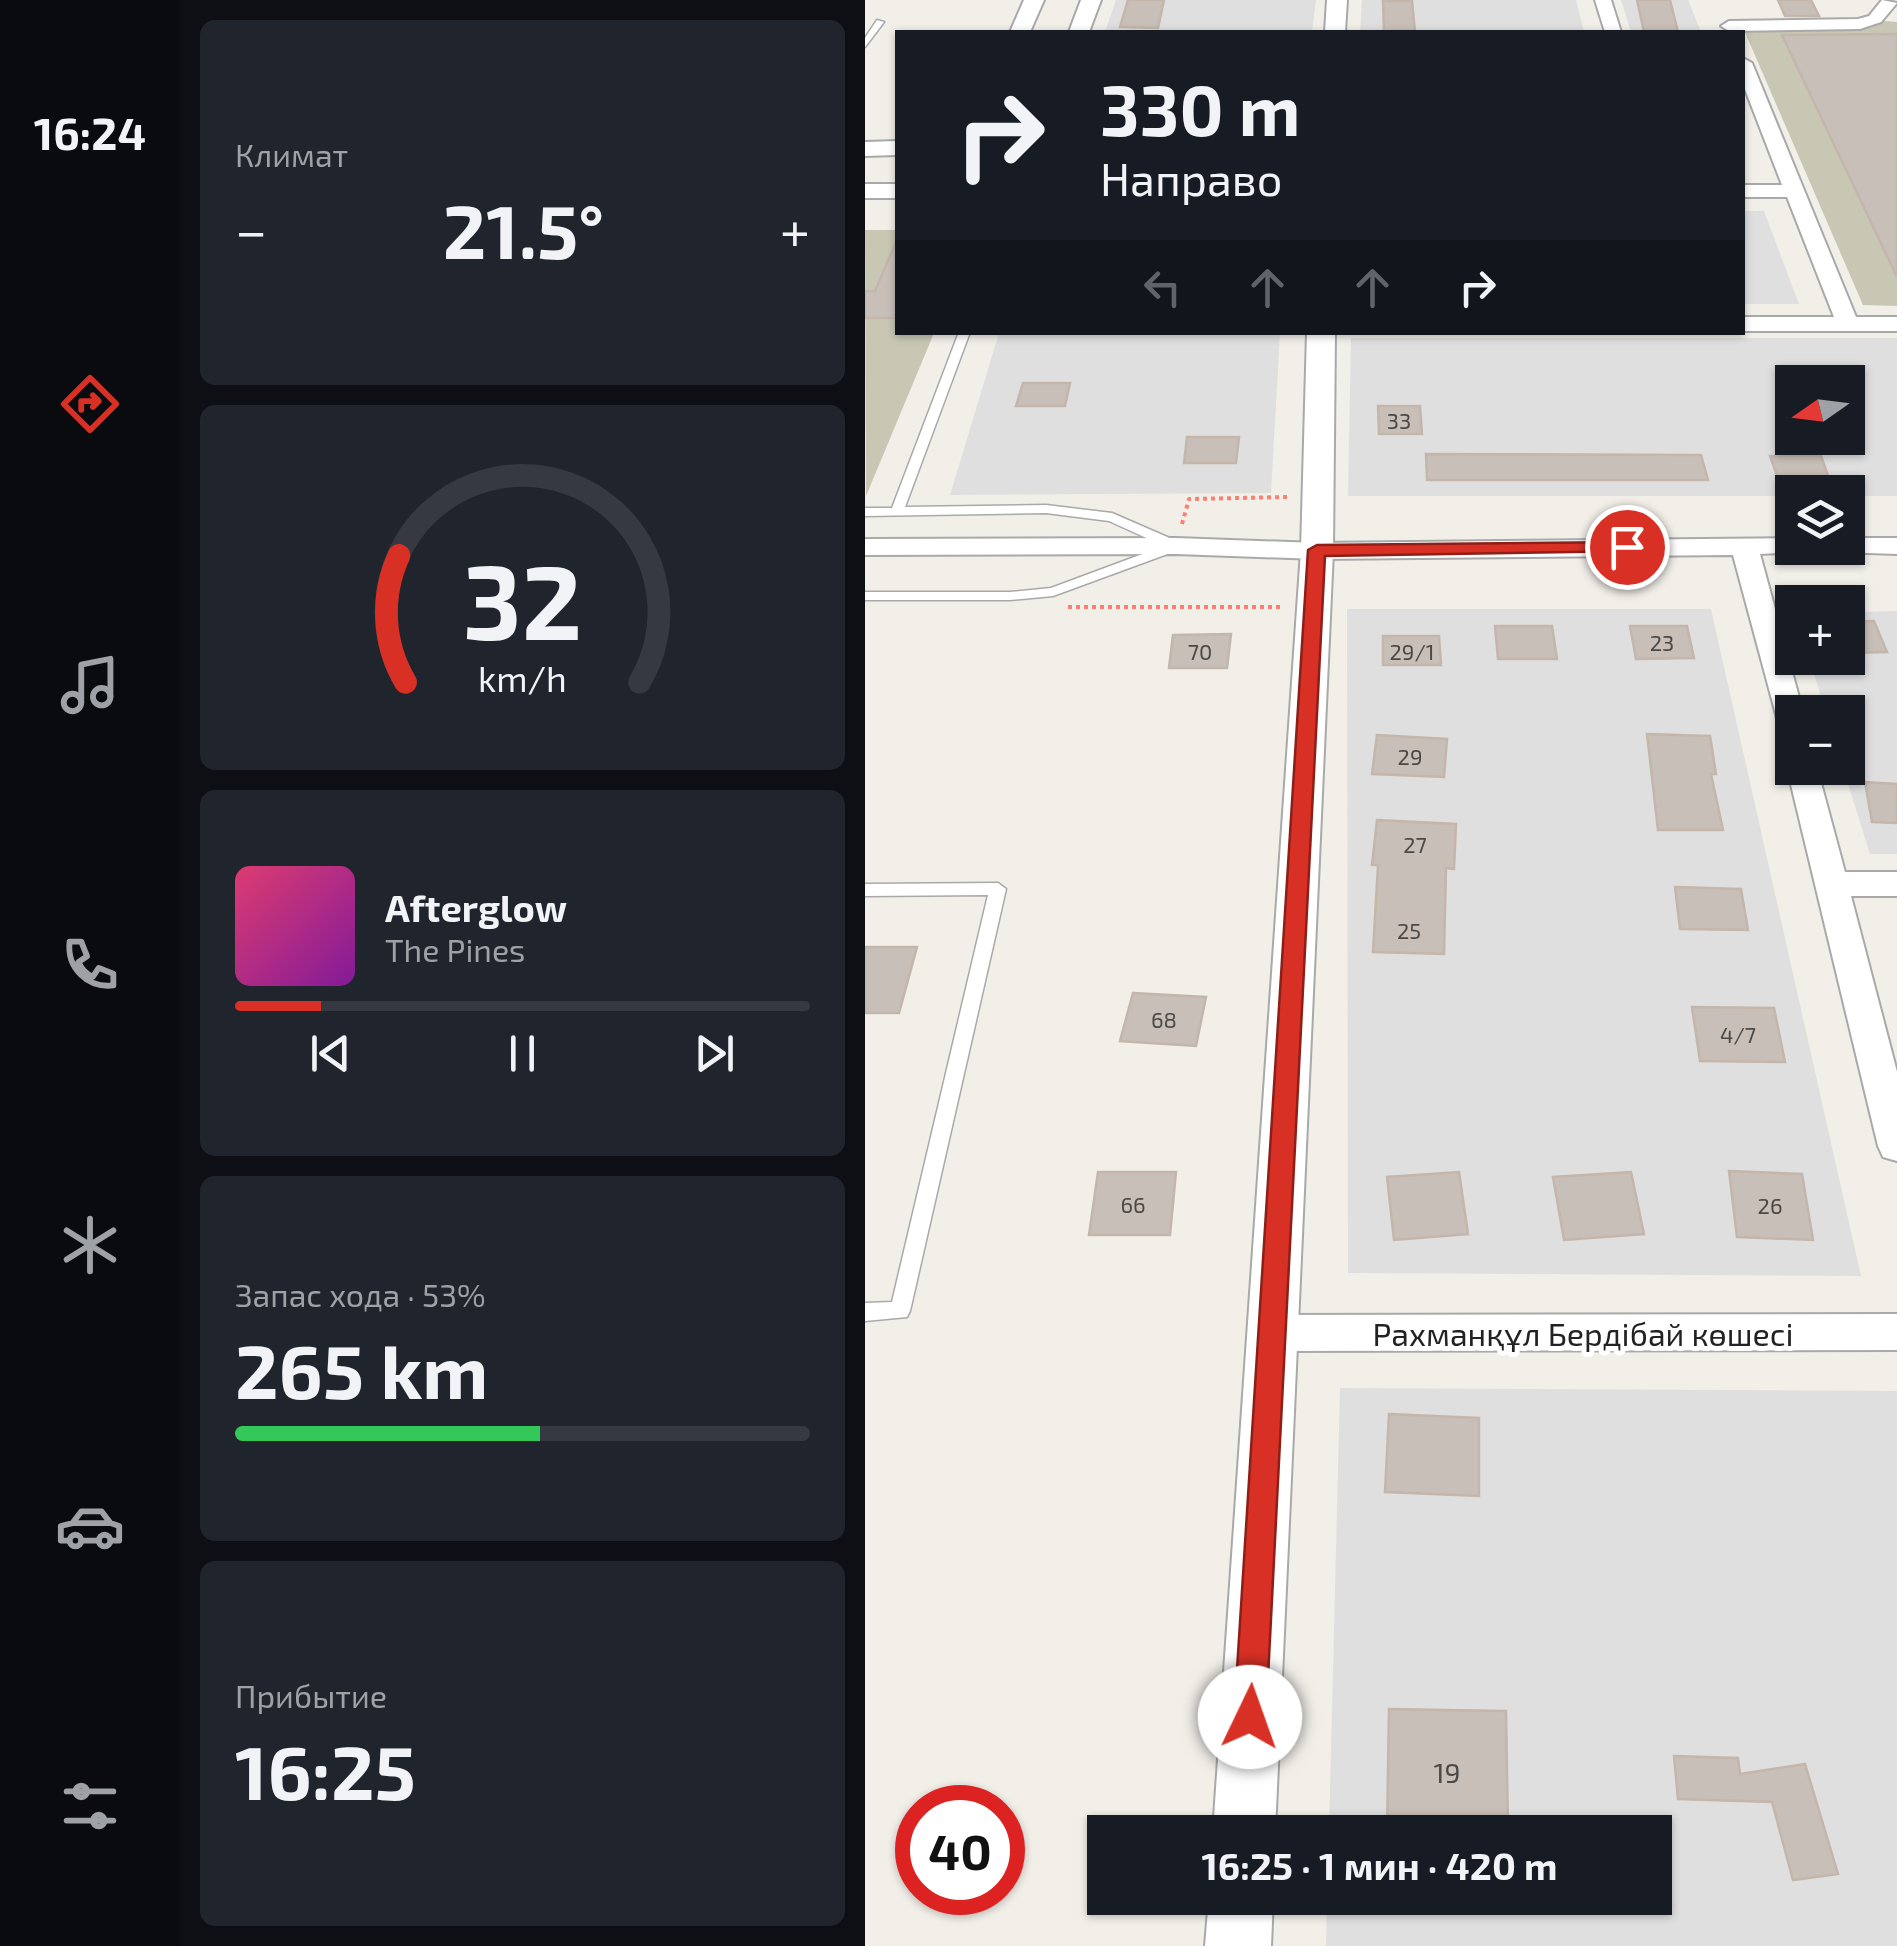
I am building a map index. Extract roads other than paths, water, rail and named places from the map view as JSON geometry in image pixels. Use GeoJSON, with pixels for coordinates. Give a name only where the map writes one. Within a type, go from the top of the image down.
{"type":"FeatureCollection","features":[{"type":"Feature","properties":{"kind":"street"},"geometry":{"type":"LineString","coordinates":[[1021,30],[1034,0]]}},
{"type":"Feature","properties":{"kind":"street"},"geometry":{"type":"LineString","coordinates":[[1080,30],[1091,0]]}},
{"type":"Feature","properties":{"kind":"street"},"geometry":{"type":"LineString","coordinates":[[1335,30],[1337,0]]}},
{"type":"Feature","properties":{"kind":"street"},"geometry":{"type":"LineString","coordinates":[[1603,0],[1612,30]]}},
{"type":"Feature","properties":{"kind":"street"},"geometry":{"type":"LineString","coordinates":[[1728,24],[1859,24],[1875,18],[1891,0]]}},
{"type":"Feature","properties":{"kind":"street"},"geometry":{"type":"LineString","coordinates":[[1745,70],[1767,149],[1794,192],[1848,324]]}},
{"type":"Feature","properties":{"kind":"street"},"geometry":{"type":"LineString","coordinates":[[865,149],[895,148]]}},
{"type":"Feature","properties":{"kind":"street"},"geometry":{"type":"LineString","coordinates":[[865,191],[895,190]]}},
{"type":"Feature","properties":{"kind":"street"},"geometry":{"type":"LineString","coordinates":[[1745,191],[1794,192]]}},
{"type":"Feature","properties":{"kind":"street"},"geometry":{"type":"LineString","coordinates":[[1745,324],[1897,324]]}},
{"type":"Feature","properties":{"kind":"street"},"geometry":{"type":"LineString","coordinates":[[1245,1815],[1317,550],[1321,335]]}},
{"type":"Feature","properties":{"kind":"street"},"geometry":{"type":"LineString","coordinates":[[865,547],[1176,546],[1317,550],[1775,546]]}},
{"type":"Feature","properties":{"kind":"street"},"geometry":{"type":"LineString","coordinates":[[1744,546],[1784,695]]}},
{"type":"Feature","properties":{"kind":"street"},"geometry":{"type":"LineString","coordinates":[[1865,546],[1897,546]]}},
{"type":"Feature","properties":{"kind":"street"},"geometry":{"type":"LineString","coordinates":[[1807,785],[1897,1146]]}},
{"type":"Feature","properties":{"kind":"street"},"geometry":{"type":"LineString","coordinates":[[1833,884],[1897,884]]}},
{"type":"Feature","properties":{"kind":"street","name":"Рахманқұл Бердібай көшесі"},"geometry":{"type":"LineString","coordinates":[[1270,1333],[1897,1332]]}},
{"type":"Feature","properties":{"kind":"street"},"geometry":{"type":"LineString","coordinates":[[1239,1946],[1240,1915]]}},
{"type":"Feature","properties":{"kind":"lane"},"geometry":{"type":"LineString","coordinates":[[865,44],[879,22]]}},
{"type":"Feature","properties":{"kind":"lane"},"geometry":{"type":"LineString","coordinates":[[897,512],[964,335]]}},
{"type":"Feature","properties":{"kind":"lane"},"geometry":{"type":"LineString","coordinates":[[865,512],[1046,509],[1112,517],[1176,546]]}},
{"type":"Feature","properties":{"kind":"lane"},"geometry":{"type":"LineString","coordinates":[[865,596],[1011,596],[1053,592],[1176,546]]}},
{"type":"Feature","properties":{"kind":"lane"},"geometry":{"type":"LineString","coordinates":[[865,890],[998,889],[901,1311],[865,1312]]}}]}
